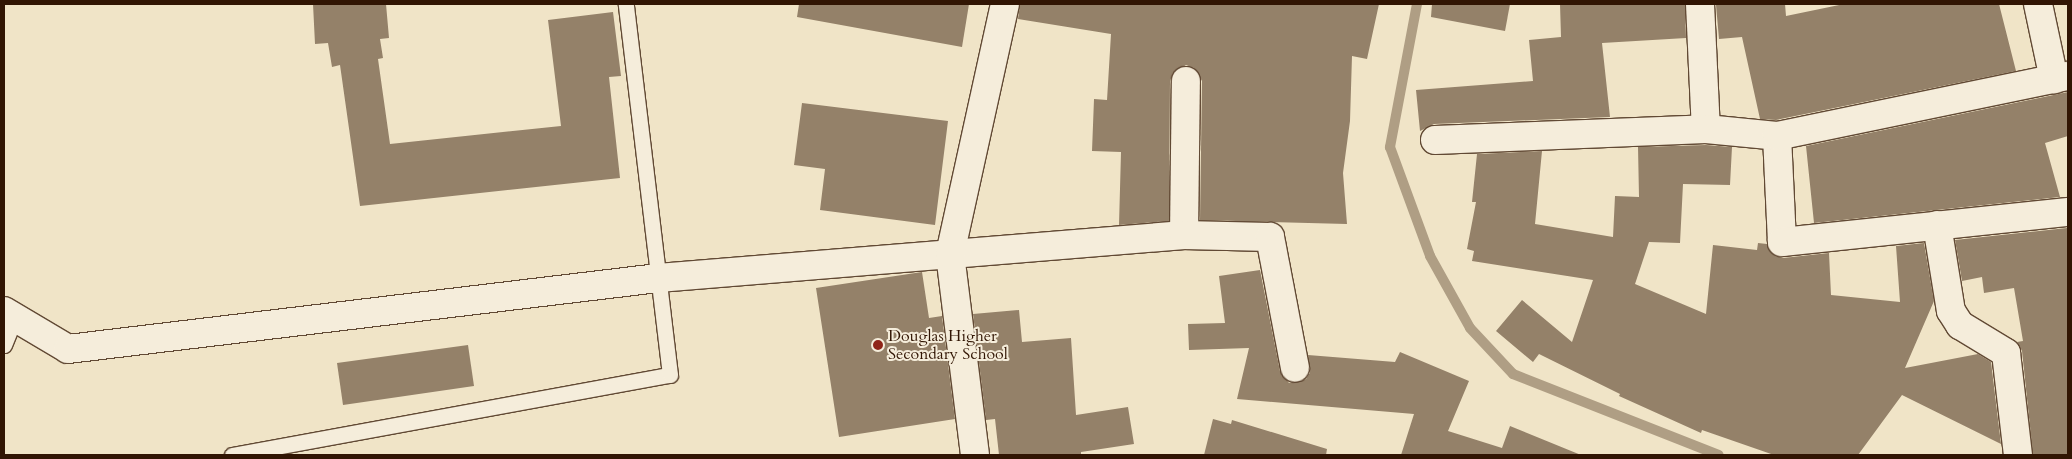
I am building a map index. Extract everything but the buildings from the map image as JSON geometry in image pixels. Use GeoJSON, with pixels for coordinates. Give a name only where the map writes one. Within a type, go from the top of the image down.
{"type":"FeatureCollection","features":[{"type":"Feature","properties":{"kind":"street"},"geometry":{"type":"LineString","coordinates":[[975,455],[950,254],[1005,4]]}},
{"type":"Feature","properties":{"kind":"street"},"geometry":{"type":"LineString","coordinates":[[1700,4],[1706,128]]}},
{"type":"Feature","properties":{"kind":"street"},"geometry":{"type":"LineString","coordinates":[[1435,140],[1706,128],[1777,136],[2061,78],[2038,4]]}},
{"type":"Feature","properties":{"kind":"street"},"geometry":{"type":"LineString","coordinates":[[1184,235],[1186,81]]}},
{"type":"Feature","properties":{"kind":"street"},"geometry":{"type":"LineString","coordinates":[[1777,136],[1782,242],[2068,212]]}},
{"type":"Feature","properties":{"kind":"street"},"geometry":{"type":"LineString","coordinates":[[1937,226],[1951,310],[1960,325],[2006,353],[2018,455]]}},
{"type":"Feature","properties":{"kind":"street"},"geometry":{"type":"LineString","coordinates":[[10,314],[68,349],[658,278],[1184,235],[1270,237],[1295,368]]}},
{"type":"Feature","properties":{"kind":"lane"},"geometry":{"type":"LineString","coordinates":[[232,455],[670,375],[626,4]]}},
{"type":"Feature","properties":{"kind":"lane"},"geometry":{"type":"LineString","coordinates":[[4,344],[10,314]]}},
{"type":"Feature","properties":{"kind":"waterway"},"geometry":{"type":"LineString","coordinates":[[1417,4],[1390,147],[1430,256],[1470,328],[1513,374],[1719,455]]}},
{"type":"Feature","properties":{"kind":"place","name":"Douglas Higher Secondary School"},"geometry":{"type":"Point","coordinates":[878,345]}}]}
